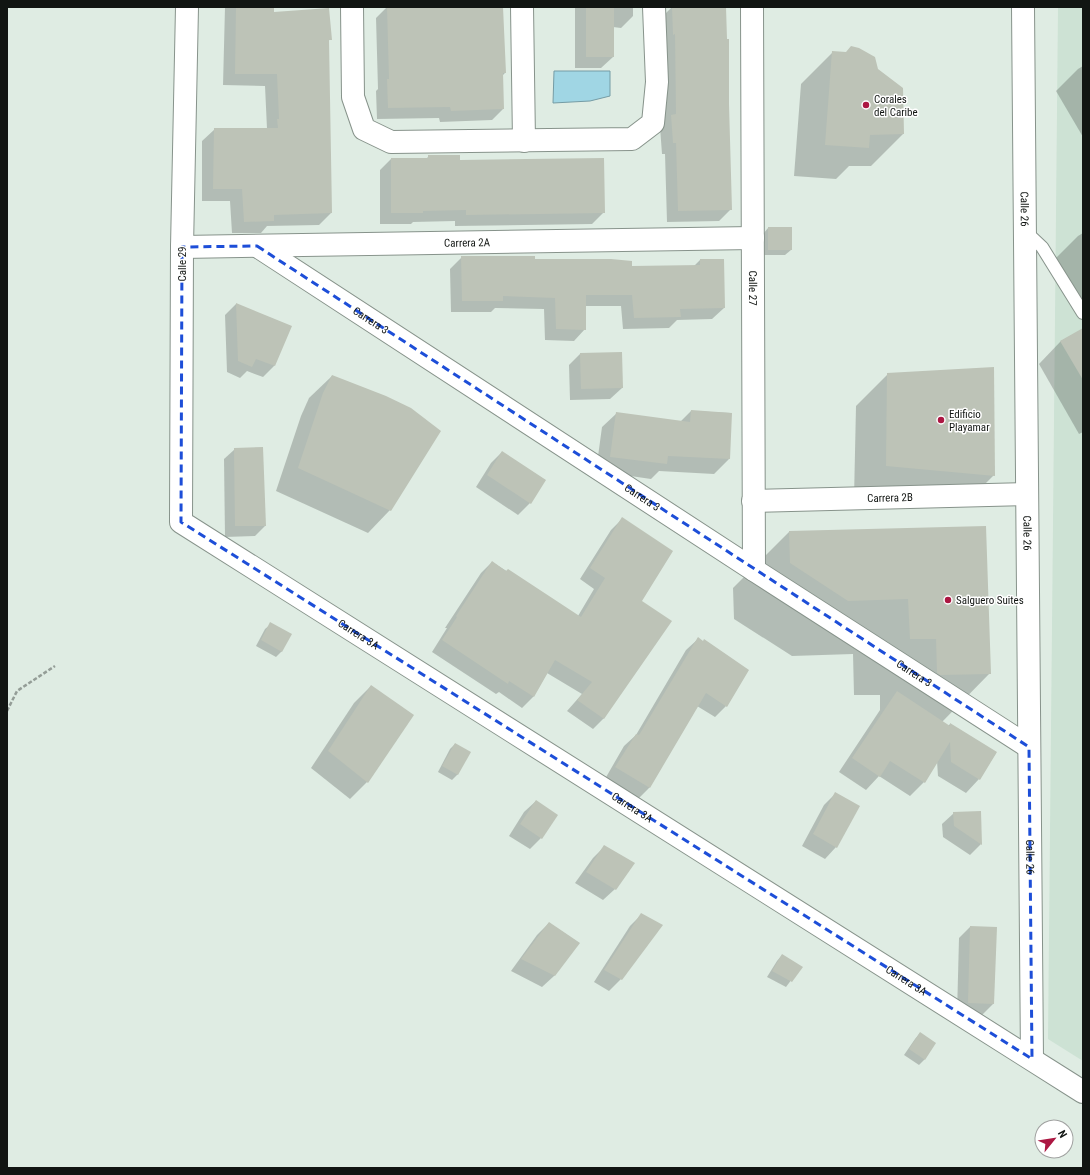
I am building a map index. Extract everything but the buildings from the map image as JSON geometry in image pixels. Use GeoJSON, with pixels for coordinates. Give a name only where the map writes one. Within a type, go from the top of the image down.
{"type":"FeatureCollection","features":[{"type":"Feature","properties":{"kind":"street","name":"Calle 29"},"geometry":{"type":"LineString","coordinates":[[181,522],[182,247],[187,7]]}},
{"type":"Feature","properties":{"kind":"street"},"geometry":{"type":"LineString","coordinates":[[352,7],[353,97],[364,129],[391,142],[632,140],[653,124],[656,82],[654,7]]}},
{"type":"Feature","properties":{"kind":"street"},"geometry":{"type":"LineString","coordinates":[[522,7],[524,141]]}},
{"type":"Feature","properties":{"kind":"street","name":"Calle 27"},"geometry":{"type":"LineString","coordinates":[[752,7],[754,570]]}},
{"type":"Feature","properties":{"kind":"street","name":"Calle 26"},"geometry":{"type":"LineString","coordinates":[[1023,7],[1032,1059]]}},
{"type":"Feature","properties":{"kind":"street","name":"Carrera 2A"},"geometry":{"type":"LineString","coordinates":[[182,247],[753,238]]}},
{"type":"Feature","properties":{"kind":"street","name":"Carrera 3"},"geometry":{"type":"LineString","coordinates":[[257,246],[754,570],[1029,747]]}},
{"type":"Feature","properties":{"kind":"street","name":"Carrera 2B"},"geometry":{"type":"LineString","coordinates":[[754,501],[1027,494]]}},
{"type":"Feature","properties":{"kind":"street","name":"Carrera 3A"},"geometry":{"type":"LineString","coordinates":[[181,522],[1083,1092]]}},
{"type":"Feature","properties":{"kind":"lane"},"geometry":{"type":"LineString","coordinates":[[1025,231],[1042,247],[1083,312]]}},
{"type":"Feature","properties":{"kind":"path"},"geometry":{"type":"LineString","coordinates":[[7,711],[17,691],[55,666]]}},
{"type":"Feature","properties":{"kind":"highlighted area"},"geometry":{"type":"Polygon","coordinates":[[[257,246],[1029,747],[1032,1059],[181,522],[182,247],[257,246]]]}},
{"type":"Feature","properties":{"kind":"shaded area"},"geometry":{"type":"Polygon","coordinates":[[[1058,7],[1083,7],[1083,1061],[1048,1039],[1058,7]]]}},
{"type":"Feature","properties":{"kind":"water"},"geometry":{"type":"Polygon","coordinates":[[[554,71],[610,71],[610,96],[590,101],[553,103],[554,71]]]}},
{"type":"Feature","properties":{"kind":"place","name":"Corales del Caribe"},"geometry":{"type":"Point","coordinates":[866,105]}},
{"type":"Feature","properties":{"kind":"place","name":"Edificio Playamar"},"geometry":{"type":"Point","coordinates":[941,420]}},
{"type":"Feature","properties":{"kind":"place","name":"Salguero Suites"},"geometry":{"type":"Point","coordinates":[948,600]}}]}
